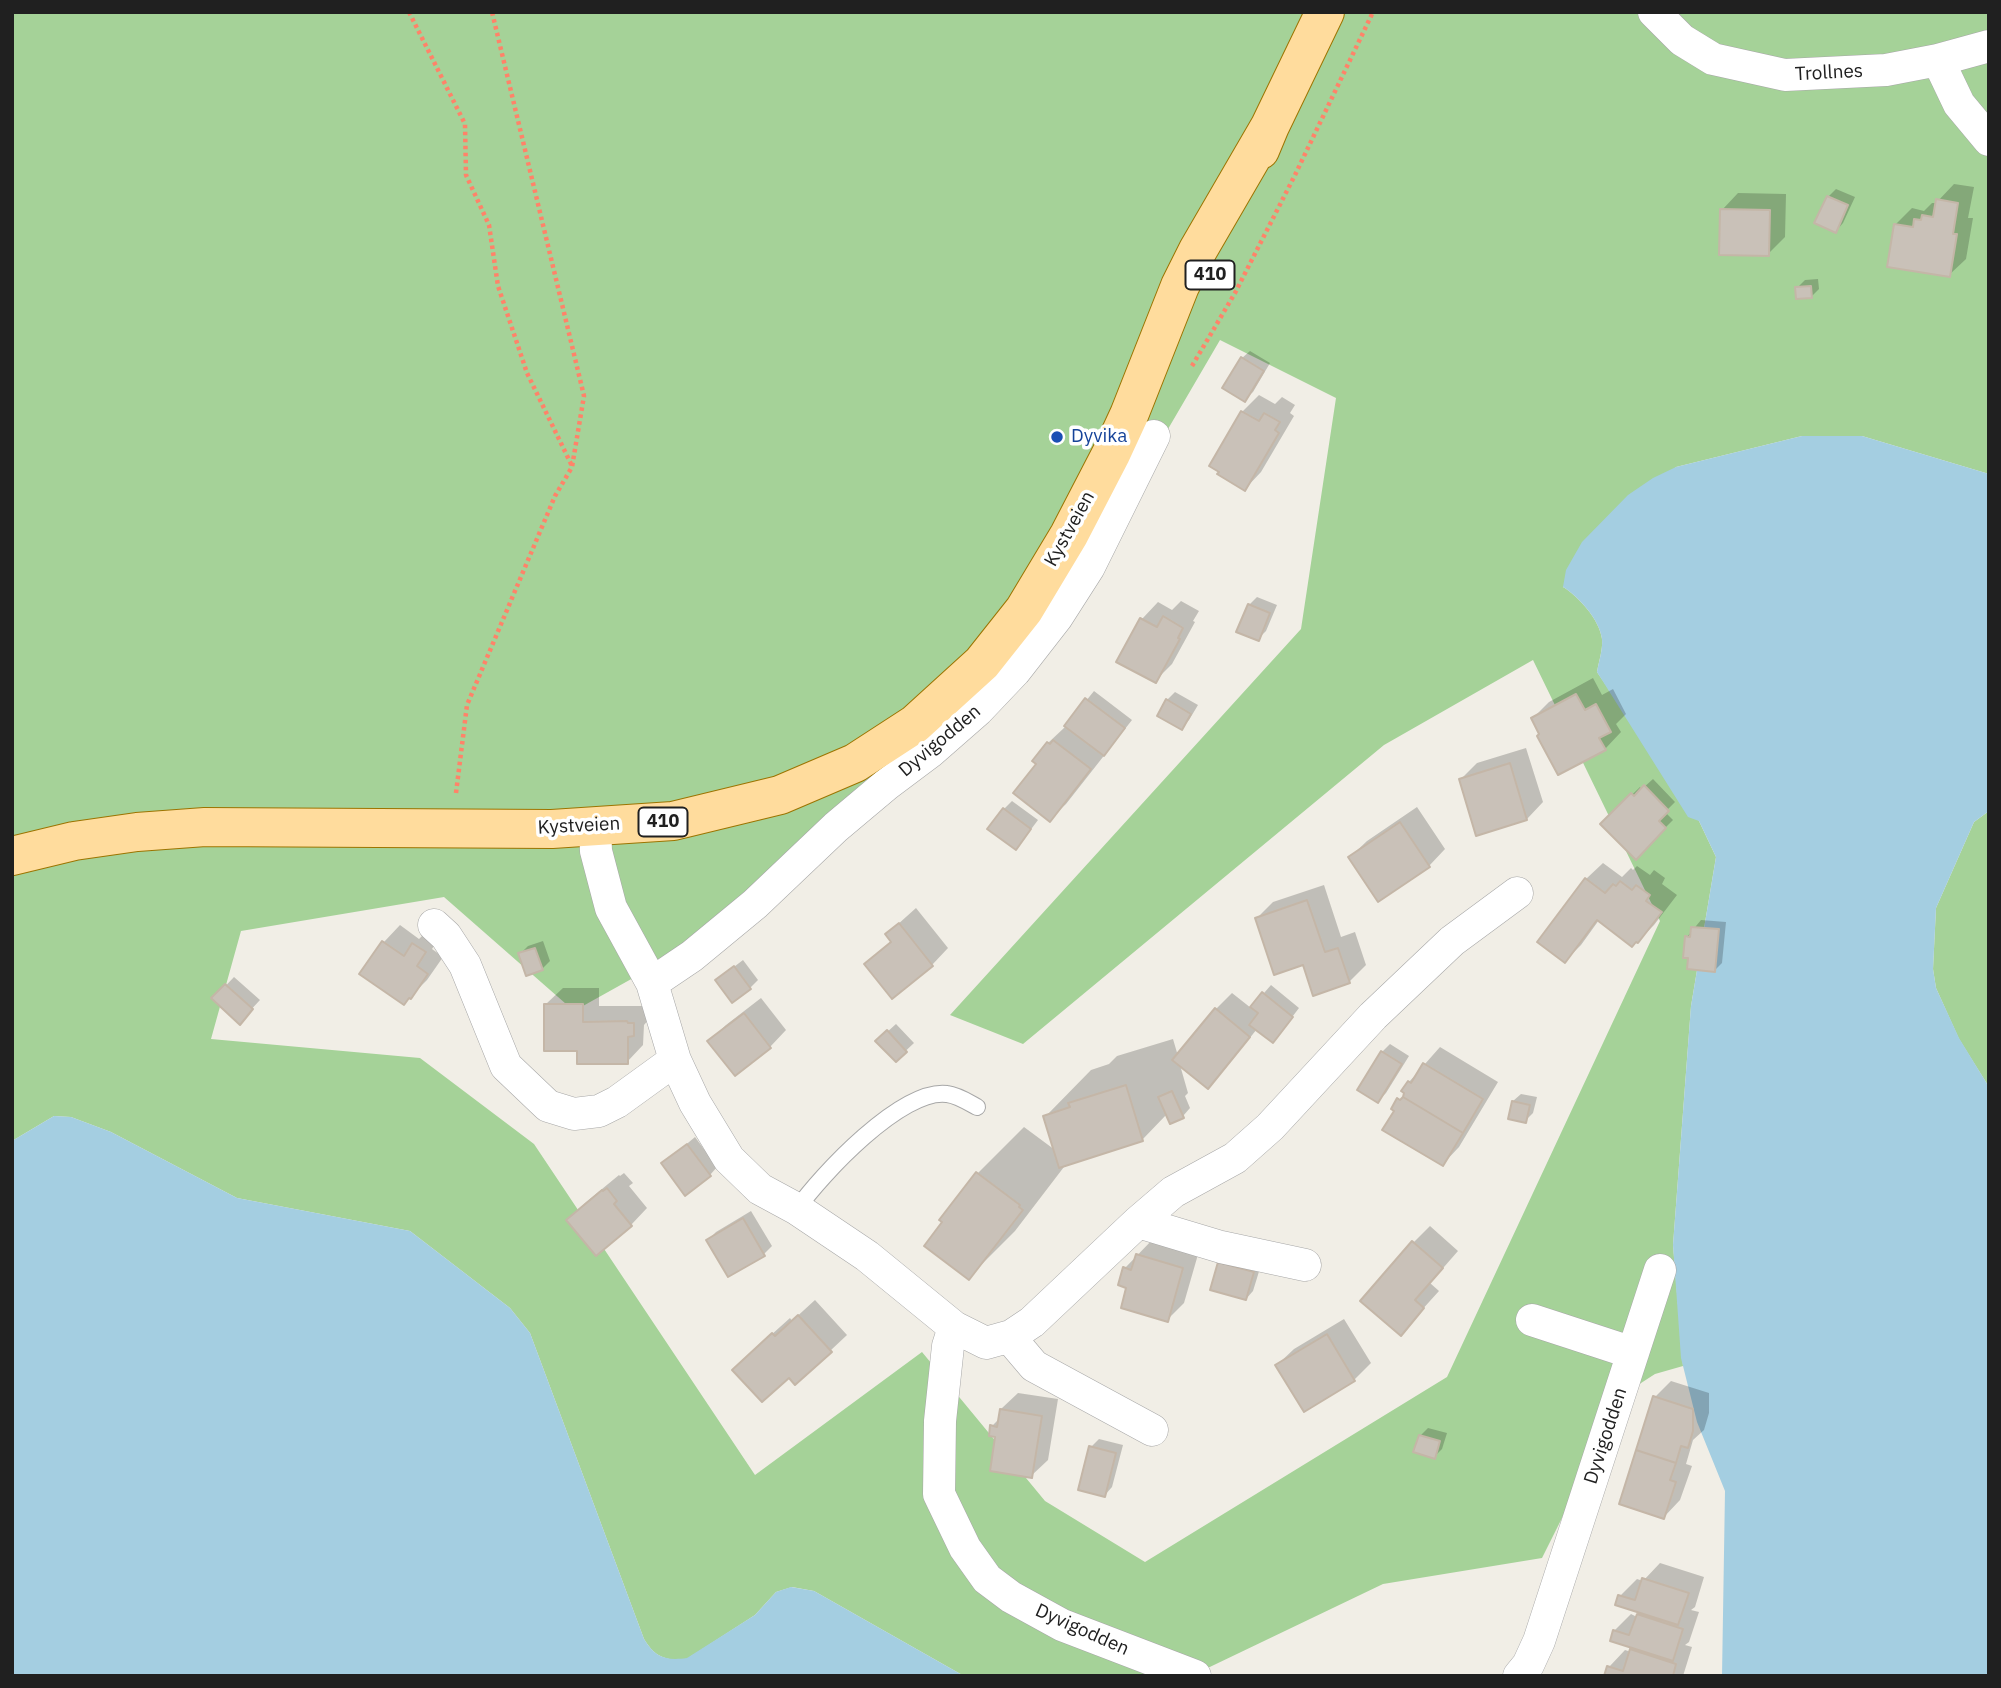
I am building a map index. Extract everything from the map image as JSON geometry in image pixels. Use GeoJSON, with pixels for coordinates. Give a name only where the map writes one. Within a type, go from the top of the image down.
{"type":"FeatureCollection","features":[{"type":"Feature","properties":{"kind":"main road","name":"Kystveien"},"geometry":{"type":"LineString","coordinates":[[12,856],[112,835],[205,827],[552,829],[673,821],[780,795],[855,763],[915,724],[982,663],[1024,610],[1142,426],[1216,261],[1270,126],[1325,12]]}},
{"type":"Feature","properties":{"kind":"street","name":"Trollnes"},"geometry":{"type":"LineString","coordinates":[[1654,12],[1682,40],[1713,59],[1785,75],[1886,70],[1989,46]]}},
{"type":"Feature","properties":{"kind":"street"},"geometry":{"type":"LineString","coordinates":[[1938,60],[1959,104],[1989,140]]}},
{"type":"Feature","properties":{"kind":"street","name":"Dyvigodden"},"geometry":{"type":"LineString","coordinates":[[652,983],[692,956],[755,904],[836,827],[978,710],[1015,671],[1057,617],[1089,567],[1142,426]]}},
{"type":"Feature","properties":{"kind":"street"},"geometry":{"type":"LineString","coordinates":[[596,826],[596,851],[611,908],[652,983],[675,1060],[695,1103],[729,1159],[760,1189],[797,1209],[867,1256],[954,1327],[986,1343],[1011,1336],[1032,1322],[1173,1192],[1235,1158],[1270,1127],[1373,1016],[1442,951],[1517,893]]}},
{"type":"Feature","properties":{"kind":"street"},"geometry":{"type":"LineString","coordinates":[[434,925],[446,936],[466,965],[506,1066],[548,1106],[573,1114],[599,1111],[617,1102],[675,1060]]}},
{"type":"Feature","properties":{"kind":"street"},"geometry":{"type":"LineString","coordinates":[[1138,1222],[1221,1247],[1306,1265]]}},
{"type":"Feature","properties":{"kind":"street","name":"Dyvigodden"},"geometry":{"type":"LineString","coordinates":[[1519,1676],[1528,1665],[1539,1641],[1660,1270]]}},
{"type":"Feature","properties":{"kind":"street"},"geometry":{"type":"LineString","coordinates":[[1532,1320],[1633,1353]]}},
{"type":"Feature","properties":{"kind":"street","name":"Dyvigodden"},"geometry":{"type":"LineString","coordinates":[[954,1327],[948,1346],[940,1421],[939,1494],[965,1548],[987,1579],[1011,1597],[1062,1625],[1195,1676]]}},
{"type":"Feature","properties":{"kind":"street"},"geometry":{"type":"LineString","coordinates":[[1011,1336],[1034,1366],[1152,1430]]}},
{"type":"Feature","properties":{"kind":"lane"},"geometry":{"type":"LineString","coordinates":[[797,1209],[810,1190],[859,1142],[906,1105],[945,1093],[977,1107]]}},
{"type":"Feature","properties":{"kind":"path"},"geometry":{"type":"LineString","coordinates":[[409,12],[465,124],[466,175],[488,225],[498,286],[527,373],[572,467]]}},
{"type":"Feature","properties":{"kind":"path"},"geometry":{"type":"LineString","coordinates":[[456,798],[467,705],[555,496],[572,467],[584,396],[492,12]]}},
{"type":"Feature","properties":{"kind":"path"},"geometry":{"type":"LineString","coordinates":[[1188,372],[1241,281],[1373,12]]}},
{"type":"Feature","properties":{"kind":"green space"},"geometry":{"type":"Polygon","coordinates":[[[12,12],[1989,12],[1989,474],[1862,436],[1802,436],[1676,467],[1563,587],[1587,609],[1597,624],[1602,647],[1597,672],[1699,821],[1716,857],[1691,1006],[1673,1245],[1683,1366],[1655,1374],[1624,1394],[1542,1558],[1383,1584],[1191,1676],[964,1676],[814,1591],[792,1587],[776,1592],[755,1615],[687,1659],[667,1658],[652,1650],[644,1639],[530,1333],[510,1308],[410,1231],[237,1198],[111,1132],[71,1117],[54,1116],[12,1141],[12,12]],[[1220,340],[1036,655],[660,963],[574,1011],[444,897],[241,931],[211,1039],[420,1058],[534,1144],[755,1475],[922,1352],[1045,1501],[1145,1562],[1447,1377],[1660,921],[1533,660],[1384,745],[1023,1044],[950,1015],[1301,629],[1336,398],[1220,340]]]}},
{"type":"Feature","properties":{"kind":"green space"},"geometry":{"type":"Polygon","coordinates":[[[1989,811],[1989,1087],[1959,1039],[1936,988],[1933,969],[1936,908],[1974,822],[1989,811]]]}},
{"type":"Feature","properties":{"kind":"water"},"geometry":{"type":"Polygon","coordinates":[[[1802,436],[1862,436],[1989,474],[1989,811],[1974,822],[1936,908],[1933,969],[1936,988],[1959,1038],[1989,1087],[1989,1676],[1722,1676],[1725,1491],[1697,1422],[1681,1358],[1673,1245],[1691,1006],[1716,857],[1699,821],[1688,817],[1597,672],[1602,639],[1597,624],[1587,609],[1563,587],[1566,570],[1582,542],[1628,495],[1653,478],[1676,467],[1802,436]]]}},
{"type":"Feature","properties":{"kind":"water"},"geometry":{"type":"Polygon","coordinates":[[[54,1116],[71,1117],[111,1132],[237,1198],[410,1231],[510,1308],[530,1333],[644,1639],[657,1654],[673,1659],[687,1658],[755,1615],[776,1592],[791,1587],[814,1591],[964,1676],[12,1676],[12,1141],[54,1116]]]}},
{"type":"Feature","properties":{"kind":"building"},"geometry":{"type":"Polygon","coordinates":[[[1827,196],[1848,205],[1836,233],[1814,223],[1827,196]]]}},
{"type":"Feature","properties":{"kind":"building"},"geometry":{"type":"Polygon","coordinates":[[[1936,199],[1958,203],[1953,234],[1957,234],[1950,277],[1887,267],[1894,224],[1913,227],[1914,219],[1921,220],[1922,215],[1933,217],[1936,199]]]}},
{"type":"Feature","properties":{"kind":"building"},"geometry":{"type":"Polygon","coordinates":[[[1720,209],[1770,210],[1769,256],[1719,255],[1720,209]]]}},
{"type":"Feature","properties":{"kind":"building"},"geometry":{"type":"Polygon","coordinates":[[[1811,286],[1812,298],[1796,299],[1795,287],[1811,286]]]}},
{"type":"Feature","properties":{"kind":"building"},"geometry":{"type":"Polygon","coordinates":[[[1241,357],[1264,371],[1245,402],[1222,388],[1241,357]]]}},
{"type":"Feature","properties":{"kind":"building"},"geometry":{"type":"Polygon","coordinates":[[[1241,411],[1259,421],[1264,413],[1280,422],[1275,430],[1279,433],[1245,491],[1209,466],[1241,411]]]}},
{"type":"Feature","properties":{"kind":"building"},"geometry":{"type":"Polygon","coordinates":[[[1248,604],[1270,613],[1259,641],[1236,632],[1248,604]]]}},
{"type":"Feature","properties":{"kind":"building"},"geometry":{"type":"Polygon","coordinates":[[[1163,616],[1183,628],[1178,638],[1180,639],[1156,683],[1116,662],[1140,618],[1157,627],[1163,616]]]}},
{"type":"Feature","properties":{"kind":"building"},"geometry":{"type":"Polygon","coordinates":[[[1576,694],[1585,710],[1596,704],[1611,732],[1599,738],[1606,750],[1558,775],[1537,736],[1539,734],[1531,718],[1576,694]]]}},
{"type":"Feature","properties":{"kind":"building"},"geometry":{"type":"Polygon","coordinates":[[[1085,698],[1125,728],[1104,756],[1064,726],[1085,698]]]}},
{"type":"Feature","properties":{"kind":"building"},"geometry":{"type":"Polygon","coordinates":[[[1166,699],[1191,714],[1182,730],[1157,716],[1166,699]]]}},
{"type":"Feature","properties":{"kind":"building"},"geometry":{"type":"Polygon","coordinates":[[[1053,740],[1091,769],[1050,822],[1013,793],[1036,764],[1032,761],[1047,742],[1050,744],[1053,740]]]}},
{"type":"Feature","properties":{"kind":"building"},"geometry":{"type":"Polygon","coordinates":[[[1510,763],[1527,820],[1476,836],[1459,779],[1510,763]]]}},
{"type":"Feature","properties":{"kind":"building"},"geometry":{"type":"Polygon","coordinates":[[[1644,785],[1669,811],[1659,821],[1666,828],[1636,860],[1600,824],[1631,793],[1634,796],[1644,785]]]}},
{"type":"Feature","properties":{"kind":"building"},"geometry":{"type":"Polygon","coordinates":[[[1003,808],[1031,829],[1016,850],[987,829],[1003,808]]]}},
{"type":"Feature","properties":{"kind":"building"},"geometry":{"type":"Polygon","coordinates":[[[1400,822],[1430,867],[1378,902],[1348,857],[1400,822]]]}},
{"type":"Feature","properties":{"kind":"building"},"geometry":{"type":"Polygon","coordinates":[[[1585,878],[1605,893],[1620,881],[1632,890],[1636,885],[1650,895],[1646,901],[1662,912],[1632,947],[1597,920],[1565,963],[1537,942],[1585,878]]]}},
{"type":"Feature","properties":{"kind":"building"},"geometry":{"type":"Polygon","coordinates":[[[1307,900],[1325,952],[1338,948],[1350,983],[1313,996],[1303,965],[1274,975],[1255,918],[1307,900]]]}},
{"type":"Feature","properties":{"kind":"building"},"geometry":{"type":"Polygon","coordinates":[[[899,923],[933,966],[892,999],[864,964],[891,942],[885,934],[899,923]]]}},
{"type":"Feature","properties":{"kind":"building"},"geometry":{"type":"Polygon","coordinates":[[[1691,927],[1719,929],[1715,972],[1687,969],[1688,958],[1683,958],[1685,936],[1690,937],[1691,927]]]}},
{"type":"Feature","properties":{"kind":"building"},"geometry":{"type":"Polygon","coordinates":[[[382,941],[404,956],[412,943],[426,952],[417,966],[428,974],[404,1005],[359,974],[382,941]]]}},
{"type":"Feature","properties":{"kind":"building"},"geometry":{"type":"Polygon","coordinates":[[[535,948],[543,970],[526,976],[518,953],[535,948]]]}},
{"type":"Feature","properties":{"kind":"building"},"geometry":{"type":"Polygon","coordinates":[[[734,966],[751,989],[732,1003],[715,980],[734,966]]]}},
{"type":"Feature","properties":{"kind":"building"},"geometry":{"type":"Polygon","coordinates":[[[225,984],[253,1009],[240,1025],[211,998],[225,984]]]}},
{"type":"Feature","properties":{"kind":"building"},"geometry":{"type":"Polygon","coordinates":[[[1262,992],[1293,1017],[1273,1043],[1249,1025],[1258,1013],[1250,1007],[1262,992]]]}},
{"type":"Feature","properties":{"kind":"building"},"geometry":{"type":"Polygon","coordinates":[[[544,1004],[583,1004],[583,1022],[634,1023],[634,1036],[628,1037],[628,1064],[577,1064],[577,1051],[544,1051],[544,1004]]]}},
{"type":"Feature","properties":{"kind":"building"},"geometry":{"type":"Polygon","coordinates":[[[1215,1008],[1250,1037],[1208,1089],[1172,1060],[1215,1008]]]}},
{"type":"Feature","properties":{"kind":"building"},"geometry":{"type":"Polygon","coordinates":[[[744,1013],[771,1048],[735,1076],[707,1041],[744,1013]]]}},
{"type":"Feature","properties":{"kind":"building"},"geometry":{"type":"Polygon","coordinates":[[[887,1030],[907,1052],[896,1062],[875,1041],[887,1030]]]}},
{"type":"Feature","properties":{"kind":"building"},"geometry":{"type":"Polygon","coordinates":[[[1381,1051],[1402,1064],[1378,1103],[1357,1090],[1381,1051]]]}},
{"type":"Feature","properties":{"kind":"building"},"geometry":{"type":"Polygon","coordinates":[[[1423,1063],[1483,1099],[1463,1133],[1403,1097],[1404,1093],[1401,1091],[1408,1081],[1411,1083],[1423,1063]]]}},
{"type":"Feature","properties":{"kind":"building"},"geometry":{"type":"Polygon","coordinates":[[[1126,1085],[1143,1141],[1059,1168],[1043,1116],[1070,1107],[1068,1103],[1126,1085]]]}},
{"type":"Feature","properties":{"kind":"building"},"geometry":{"type":"Polygon","coordinates":[[[1172,1091],[1184,1118],[1170,1124],[1158,1097],[1172,1091]]]}},
{"type":"Feature","properties":{"kind":"building"},"geometry":{"type":"Polygon","coordinates":[[[1403,1097],[1463,1133],[1443,1166],[1382,1130],[1394,1111],[1391,1109],[1397,1098],[1400,1100],[1403,1097]]]}},
{"type":"Feature","properties":{"kind":"building"},"geometry":{"type":"Polygon","coordinates":[[[1512,1101],[1530,1105],[1526,1123],[1508,1119],[1512,1101]]]}},
{"type":"Feature","properties":{"kind":"building"},"geometry":{"type":"Polygon","coordinates":[[[687,1144],[711,1176],[685,1196],[661,1163],[687,1144]]]}},
{"type":"Feature","properties":{"kind":"building"},"geometry":{"type":"Polygon","coordinates":[[[976,1172],[1023,1210],[969,1280],[924,1246],[942,1222],[939,1220],[976,1172]]]}},
{"type":"Feature","properties":{"kind":"building"},"geometry":{"type":"Polygon","coordinates":[[[607,1188],[617,1201],[614,1204],[632,1226],[596,1256],[566,1220],[607,1188]]]}},
{"type":"Feature","properties":{"kind":"building"},"geometry":{"type":"Polygon","coordinates":[[[743,1218],[765,1256],[728,1277],[706,1240],[743,1218]]]}},
{"type":"Feature","properties":{"kind":"building"},"geometry":{"type":"Polygon","coordinates":[[[1412,1241],[1443,1268],[1415,1300],[1424,1308],[1401,1336],[1360,1301],[1412,1241]]]}},
{"type":"Feature","properties":{"kind":"building"},"geometry":{"type":"Polygon","coordinates":[[[1136,1254],[1183,1268],[1168,1322],[1121,1308],[1126,1288],[1118,1285],[1123,1267],[1131,1270],[1136,1254]]]}},
{"type":"Feature","properties":{"kind":"building"},"geometry":{"type":"Polygon","coordinates":[[[1218,1262],[1254,1272],[1246,1300],[1210,1290],[1218,1262]]]}},
{"type":"Feature","properties":{"kind":"building"},"geometry":{"type":"Polygon","coordinates":[[[798,1315],[832,1352],[795,1385],[789,1378],[762,1402],[732,1370],[772,1333],[775,1336],[798,1315]]]}},
{"type":"Feature","properties":{"kind":"building"},"geometry":{"type":"Polygon","coordinates":[[[1327,1334],[1355,1381],[1304,1412],[1275,1365],[1327,1334]]]}},
{"type":"Feature","properties":{"kind":"building"},"geometry":{"type":"Polygon","coordinates":[[[1653,1396],[1693,1409],[1693,1431],[1688,1448],[1681,1446],[1676,1463],[1636,1450],[1653,1396]]]}},
{"type":"Feature","properties":{"kind":"building"},"geometry":{"type":"Polygon","coordinates":[[[1000,1409],[1042,1416],[1032,1478],[990,1471],[995,1437],[989,1436],[990,1425],[997,1427],[1000,1409]]]}},
{"type":"Feature","properties":{"kind":"building"},"geometry":{"type":"Polygon","coordinates":[[[1419,1435],[1440,1441],[1435,1459],[1413,1452],[1419,1435]]]}},
{"type":"Feature","properties":{"kind":"building"},"geometry":{"type":"Polygon","coordinates":[[[1089,1446],[1116,1453],[1105,1497],[1078,1490],[1089,1446]]]}},
{"type":"Feature","properties":{"kind":"building"},"geometry":{"type":"Polygon","coordinates":[[[1636,1450],[1676,1463],[1670,1480],[1676,1482],[1664,1519],[1619,1504],[1636,1450]]]}},
{"type":"Feature","properties":{"kind":"building"},"geometry":{"type":"Polygon","coordinates":[[[1642,1578],[1689,1593],[1678,1625],[1615,1605],[1618,1595],[1635,1600],[1642,1578]]]}},
{"type":"Feature","properties":{"kind":"building"},"geometry":{"type":"Polygon","coordinates":[[[1637,1614],[1683,1629],[1673,1661],[1610,1641],[1613,1630],[1629,1635],[1637,1614]]]}},
{"type":"Feature","properties":{"kind":"building"},"geometry":{"type":"Polygon","coordinates":[[[1630,1649],[1676,1664],[1673,1676],[1604,1676],[1607,1666],[1623,1671],[1630,1649]]]}},
{"type":"Feature","properties":{"kind":"place","name":"Dyvika"},"geometry":{"type":"Point","coordinates":[1057,437]}}]}
